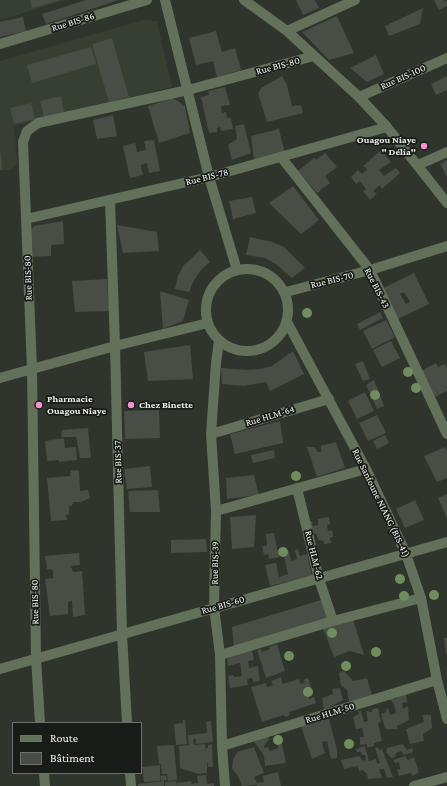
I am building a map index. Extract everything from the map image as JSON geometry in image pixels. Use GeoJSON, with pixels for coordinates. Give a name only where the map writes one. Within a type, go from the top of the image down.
{"type":"FeatureCollection","features":[{"type":"Feature","properties":{"kind":"street","name":"Rue BIS-86"},"geometry":{"type":"LineString","coordinates":[[0,44],[147,0]]}},
{"type":"Feature","properties":{"kind":"street"},"geometry":{"type":"LineString","coordinates":[[165,0],[210,176],[237,270]]}},
{"type":"Feature","properties":{"kind":"street"},"geometry":{"type":"LineString","coordinates":[[244,0],[287,31],[359,97],[387,127],[447,203]]}},
{"type":"Feature","properties":{"kind":"street"},"geometry":{"type":"LineString","coordinates":[[287,31],[355,0]]}},
{"type":"Feature","properties":{"kind":"street","name":"Rue BIS-80"},"geometry":{"type":"LineString","coordinates":[[40,722],[36,658],[32,369],[23,142],[28,131],[38,123],[188,90],[314,56]]}},
{"type":"Feature","properties":{"kind":"street","name":"Rue BIS-100"},"geometry":{"type":"LineString","coordinates":[[359,97],[447,58]]}},
{"type":"Feature","properties":{"kind":"street","name":"Rue BIS-78"},"geometry":{"type":"LineString","coordinates":[[26,219],[210,176],[387,127]]}},
{"type":"Feature","properties":{"kind":"street"},"geometry":{"type":"LineString","coordinates":[[418,165],[447,152]]}},
{"type":"Feature","properties":{"kind":"street","name":"Rue BIS-43"},"geometry":{"type":"LineString","coordinates":[[281,157],[370,270],[447,434]]}},
{"type":"Feature","properties":{"kind":"street","name":"Rue BIS-37"},"geometry":{"type":"LineString","coordinates":[[110,200],[116,346],[122,634],[127,722]]}},
{"type":"Feature","properties":{"kind":"street","name":"Rue BIS-70"},"geometry":{"type":"LineString","coordinates":[[286,292],[370,270],[447,246]]}},
{"type":"Feature","properties":{"kind":"street"},"geometry":{"type":"LineString","coordinates":[[237,270],[257,270],[267,274],[275,280],[286,292],[288,305],[287,322],[283,331],[268,346],[258,350],[248,352],[237,350],[228,346],[219,341],[208,323],[206,312],[207,301],[211,290],[226,274],[237,270]]}},
{"type":"Feature","properties":{"kind":"street","name":"Rue Sanfoune NIANG (BIS-41)"},"geometry":{"type":"LineString","coordinates":[[287,322],[366,469],[406,554],[421,598],[437,680],[447,719]]}},
{"type":"Feature","properties":{"kind":"street"},"geometry":{"type":"LineString","coordinates":[[0,378],[116,346],[208,323]]}},
{"type":"Feature","properties":{"kind":"street","name":"Rue BIS-39"},"geometry":{"type":"LineString","coordinates":[[219,341],[216,363],[212,434],[216,511],[214,607],[220,655],[222,746],[225,786]]}},
{"type":"Feature","properties":{"kind":"street","name":"Rue HLM-64"},"geometry":{"type":"LineString","coordinates":[[212,434],[329,399]]}},
{"type":"Feature","properties":{"kind":"street"},"geometry":{"type":"LineString","coordinates":[[216,511],[366,469]]}},
{"type":"Feature","properties":{"kind":"street","name":"Rue HLM-62"},"geometry":{"type":"LineString","coordinates":[[297,488],[319,578],[333,621]]}},
{"type":"Feature","properties":{"kind":"street","name":"Rue BIS-60"},"geometry":{"type":"LineString","coordinates":[[0,668],[447,542]]}},
{"type":"Feature","properties":{"kind":"street"},"geometry":{"type":"LineString","coordinates":[[220,655],[333,621],[421,598]]}},
{"type":"Feature","properties":{"kind":"street","name":"Rue HLM-50"},"geometry":{"type":"LineString","coordinates":[[222,746],[437,680]]}},
{"type":"Feature","properties":{"kind":"street"},"geometry":{"type":"LineString","coordinates":[[44,774],[45,786]]}},
{"type":"Feature","properties":{"kind":"street"},"geometry":{"type":"LineString","coordinates":[[130,774],[131,786]]}},
{"type":"Feature","properties":{"kind":"street"},"geometry":{"type":"LineString","coordinates":[[414,786],[447,777]]}},
{"type":"Feature","properties":{"kind":"shaded area"},"geometry":{"type":"Polygon","coordinates":[[[0,0],[66,0],[0,20],[0,0]]]}},
{"type":"Feature","properties":{"kind":"shaded area"},"geometry":{"type":"Polygon","coordinates":[[[144,20],[157,21],[172,87],[14,126],[17,163],[10,170],[0,170],[0,61],[144,20]]]}},
{"type":"Feature","properties":{"kind":"building"},"geometry":{"type":"Polygon","coordinates":[[[30,0],[61,0],[32,8],[30,0]]]}},
{"type":"Feature","properties":{"kind":"building"},"geometry":{"type":"Polygon","coordinates":[[[86,0],[119,0],[46,24],[42,14],[86,0]]]}},
{"type":"Feature","properties":{"kind":"building"},"geometry":{"type":"Polygon","coordinates":[[[296,0],[315,0],[319,8],[303,15],[296,0]]]}},
{"type":"Feature","properties":{"kind":"building"},"geometry":{"type":"Polygon","coordinates":[[[434,0],[444,0],[444,2],[447,0],[447,6],[439,10],[434,0]]]}},
{"type":"Feature","properties":{"kind":"building"},"geometry":{"type":"Polygon","coordinates":[[[423,8],[420,24],[389,36],[385,26],[423,8]]]}},
{"type":"Feature","properties":{"kind":"building"},"geometry":{"type":"Polygon","coordinates":[[[337,16],[354,53],[329,60],[302,32],[337,16]]]}},
{"type":"Feature","properties":{"kind":"building"},"geometry":{"type":"Polygon","coordinates":[[[23,17],[26,31],[0,37],[0,22],[23,17]]]}},
{"type":"Feature","properties":{"kind":"building"},"geometry":{"type":"Polygon","coordinates":[[[216,31],[222,52],[235,48],[241,70],[217,77],[213,61],[196,65],[189,38],[216,31]]]}},
{"type":"Feature","properties":{"kind":"building"},"geometry":{"type":"Polygon","coordinates":[[[112,38],[129,97],[109,102],[92,44],[112,38]]]}},
{"type":"Feature","properties":{"kind":"building"},"geometry":{"type":"Polygon","coordinates":[[[91,47],[96,64],[32,83],[27,65],[91,47]]]}},
{"type":"Feature","properties":{"kind":"building"},"geometry":{"type":"Polygon","coordinates":[[[376,55],[384,74],[367,82],[350,68],[376,55]]]}},
{"type":"Feature","properties":{"kind":"building"},"geometry":{"type":"Polygon","coordinates":[[[282,76],[287,85],[292,106],[301,105],[303,113],[267,122],[258,93],[261,88],[282,76]]]}},
{"type":"Feature","properties":{"kind":"building"},"geometry":{"type":"Polygon","coordinates":[[[447,76],[447,90],[436,95],[431,84],[447,76]]]}},
{"type":"Feature","properties":{"kind":"building"},"geometry":{"type":"Polygon","coordinates":[[[225,87],[230,105],[221,106],[222,113],[226,112],[227,118],[231,118],[233,129],[221,131],[220,127],[217,128],[217,132],[209,133],[201,97],[209,95],[208,91],[225,87]]]}},
{"type":"Feature","properties":{"kind":"building"},"geometry":{"type":"Polygon","coordinates":[[[61,96],[64,113],[44,117],[40,101],[61,96]]]}},
{"type":"Feature","properties":{"kind":"building"},"geometry":{"type":"Polygon","coordinates":[[[173,98],[185,106],[190,133],[159,143],[148,106],[173,98]]]}},
{"type":"Feature","properties":{"kind":"building"},"geometry":{"type":"Polygon","coordinates":[[[31,103],[35,119],[14,124],[10,108],[31,103]]]}},
{"type":"Feature","properties":{"kind":"building"},"geometry":{"type":"Polygon","coordinates":[[[113,115],[117,136],[97,139],[93,120],[113,115]]]}},
{"type":"Feature","properties":{"kind":"building"},"geometry":{"type":"Polygon","coordinates":[[[244,124],[251,153],[232,160],[228,145],[237,139],[235,126],[244,124]]]}},
{"type":"Feature","properties":{"kind":"building"},"geometry":{"type":"Polygon","coordinates":[[[279,129],[285,153],[254,161],[251,136],[279,129]]]}},
{"type":"Feature","properties":{"kind":"building"},"geometry":{"type":"Polygon","coordinates":[[[154,140],[160,171],[149,173],[147,163],[141,165],[143,175],[130,178],[123,146],[135,143],[137,152],[146,150],[144,141],[154,140]]]}},
{"type":"Feature","properties":{"kind":"building"},"geometry":{"type":"Polygon","coordinates":[[[381,150],[391,162],[379,170],[384,176],[396,168],[400,173],[382,189],[380,185],[373,191],[377,194],[370,200],[363,191],[366,189],[360,181],[356,184],[351,177],[358,170],[362,174],[367,169],[363,166],[381,150]]]}},
{"type":"Feature","properties":{"kind":"building"},"geometry":{"type":"Polygon","coordinates":[[[1,153],[2,170],[0,170],[1,153]]]}},
{"type":"Feature","properties":{"kind":"building"},"geometry":{"type":"Polygon","coordinates":[[[325,153],[337,167],[325,176],[330,183],[317,193],[298,171],[314,158],[316,160],[325,153]]]}},
{"type":"Feature","properties":{"kind":"building"},"geometry":{"type":"Polygon","coordinates":[[[447,160],[447,177],[440,164],[447,160]]]}},
{"type":"Feature","properties":{"kind":"building"},"geometry":{"type":"Polygon","coordinates":[[[293,186],[319,220],[301,234],[269,203],[293,186]]]}},
{"type":"Feature","properties":{"kind":"building"},"geometry":{"type":"Polygon","coordinates":[[[252,197],[256,213],[233,219],[229,201],[252,197]]]}},
{"type":"Feature","properties":{"kind":"building"},"geometry":{"type":"Polygon","coordinates":[[[63,221],[64,244],[51,245],[51,256],[30,257],[28,234],[34,226],[63,221]]]}},
{"type":"Feature","properties":{"kind":"building"},"geometry":{"type":"Polygon","coordinates":[[[117,225],[157,232],[159,251],[123,253],[117,225]]]}},
{"type":"Feature","properties":{"kind":"building"},"geometry":{"type":"Polygon","coordinates":[[[250,237],[272,242],[284,247],[305,268],[292,278],[277,265],[265,258],[246,255],[250,237]]]}},
{"type":"Feature","properties":{"kind":"building"},"geometry":{"type":"Polygon","coordinates":[[[200,250],[210,262],[201,270],[193,282],[189,292],[175,289],[178,276],[183,266],[200,250]]]}},
{"type":"Feature","properties":{"kind":"building"},"geometry":{"type":"Polygon","coordinates":[[[414,273],[429,304],[396,320],[381,289],[414,273]],[[404,292],[400,294],[406,304],[410,302],[404,292]]]}},
{"type":"Feature","properties":{"kind":"building"},"geometry":{"type":"Polygon","coordinates":[[[107,279],[109,311],[75,312],[72,281],[107,279]]]}},
{"type":"Feature","properties":{"kind":"building"},"geometry":{"type":"Polygon","coordinates":[[[160,291],[189,300],[183,321],[163,329],[160,291]]]}},
{"type":"Feature","properties":{"kind":"building"},"geometry":{"type":"Polygon","coordinates":[[[380,312],[383,318],[360,330],[357,324],[380,312]]]}},
{"type":"Feature","properties":{"kind":"building"},"geometry":{"type":"Polygon","coordinates":[[[386,320],[395,337],[372,349],[363,331],[386,320]]]}},
{"type":"Feature","properties":{"kind":"building"},"geometry":{"type":"Polygon","coordinates":[[[391,341],[400,358],[382,367],[373,350],[391,341]]]}},
{"type":"Feature","properties":{"kind":"building"},"geometry":{"type":"Polygon","coordinates":[[[190,345],[193,379],[148,381],[144,352],[190,345]]]}},
{"type":"Feature","properties":{"kind":"building"},"geometry":{"type":"Polygon","coordinates":[[[293,351],[304,374],[270,391],[266,382],[244,386],[222,384],[221,368],[248,370],[260,369],[272,366],[293,351]]]}},
{"type":"Feature","properties":{"kind":"building"},"geometry":{"type":"Polygon","coordinates":[[[363,361],[370,379],[363,381],[355,364],[363,361]]]}},
{"type":"Feature","properties":{"kind":"building"},"geometry":{"type":"Polygon","coordinates":[[[436,363],[438,367],[445,364],[447,368],[447,391],[435,397],[421,371],[436,363]]]}},
{"type":"Feature","properties":{"kind":"building"},"geometry":{"type":"Polygon","coordinates":[[[374,380],[384,406],[377,409],[366,385],[374,380]]]}},
{"type":"Feature","properties":{"kind":"building"},"geometry":{"type":"Polygon","coordinates":[[[365,392],[374,411],[357,419],[348,401],[365,392]]]}},
{"type":"Feature","properties":{"kind":"building"},"geometry":{"type":"Polygon","coordinates":[[[159,410],[160,438],[125,439],[124,411],[159,410]]]}},
{"type":"Feature","properties":{"kind":"building"},"geometry":{"type":"Polygon","coordinates":[[[377,415],[386,433],[368,441],[359,423],[377,415]]]}},
{"type":"Feature","properties":{"kind":"building"},"geometry":{"type":"Polygon","coordinates":[[[280,421],[283,443],[235,454],[230,434],[280,421]]]}},
{"type":"Feature","properties":{"kind":"building"},"geometry":{"type":"Polygon","coordinates":[[[88,428],[91,458],[80,458],[76,437],[61,437],[62,430],[88,428]]]}},
{"type":"Feature","properties":{"kind":"building"},"geometry":{"type":"Polygon","coordinates":[[[385,435],[389,443],[377,449],[373,441],[385,435]]]}},
{"type":"Feature","properties":{"kind":"building"},"geometry":{"type":"Polygon","coordinates":[[[64,438],[65,448],[76,447],[77,460],[59,462],[59,460],[47,461],[45,441],[64,438]]]}},
{"type":"Feature","properties":{"kind":"building"},"geometry":{"type":"Polygon","coordinates":[[[336,442],[345,468],[317,477],[307,447],[315,447],[317,452],[321,452],[321,446],[336,442]]]}},
{"type":"Feature","properties":{"kind":"building"},"geometry":{"type":"Polygon","coordinates":[[[445,447],[447,451],[447,478],[437,482],[424,456],[445,447]]]}},
{"type":"Feature","properties":{"kind":"building"},"geometry":{"type":"Polygon","coordinates":[[[274,450],[275,458],[253,463],[251,455],[274,450]]]}},
{"type":"Feature","properties":{"kind":"building"},"geometry":{"type":"Polygon","coordinates":[[[150,466],[152,487],[127,489],[124,469],[150,466]]]}},
{"type":"Feature","properties":{"kind":"building"},"geometry":{"type":"Polygon","coordinates":[[[71,470],[79,471],[80,491],[88,490],[90,498],[81,502],[73,502],[72,506],[69,506],[69,514],[66,515],[67,520],[51,521],[47,478],[70,476],[71,470]]]}},
{"type":"Feature","properties":{"kind":"building"},"geometry":{"type":"Polygon","coordinates":[[[254,475],[259,495],[227,499],[226,478],[254,475]]]}},
{"type":"Feature","properties":{"kind":"building"},"geometry":{"type":"Polygon","coordinates":[[[158,490],[160,512],[130,512],[128,491],[158,490]]]}},
{"type":"Feature","properties":{"kind":"building"},"geometry":{"type":"Polygon","coordinates":[[[447,494],[447,518],[438,498],[447,494]]]}},
{"type":"Feature","properties":{"kind":"building"},"geometry":{"type":"Polygon","coordinates":[[[415,500],[424,520],[405,528],[396,509],[415,500]]]}},
{"type":"Feature","properties":{"kind":"building"},"geometry":{"type":"Polygon","coordinates":[[[256,515],[254,547],[232,549],[230,517],[256,515]]]}},
{"type":"Feature","properties":{"kind":"building"},"geometry":{"type":"Polygon","coordinates":[[[329,517],[330,524],[327,525],[328,531],[332,530],[333,537],[330,538],[331,543],[324,544],[324,541],[318,540],[317,535],[312,533],[303,523],[312,521],[313,526],[318,525],[318,519],[329,517]]]}},
{"type":"Feature","properties":{"kind":"building"},"geometry":{"type":"Polygon","coordinates":[[[274,533],[279,557],[269,559],[268,554],[264,555],[262,546],[267,546],[266,534],[274,533]]]}},
{"type":"Feature","properties":{"kind":"building"},"geometry":{"type":"Polygon","coordinates":[[[206,539],[207,552],[171,553],[171,540],[206,539]]]}},
{"type":"Feature","properties":{"kind":"building"},"geometry":{"type":"Polygon","coordinates":[[[298,549],[300,556],[307,554],[312,576],[270,586],[265,565],[276,563],[279,577],[288,574],[283,552],[289,551],[291,561],[297,559],[295,550],[298,549]]]}},
{"type":"Feature","properties":{"kind":"building"},"geometry":{"type":"Polygon","coordinates":[[[79,553],[80,565],[71,566],[73,572],[82,571],[85,615],[73,617],[72,601],[68,602],[68,614],[50,616],[45,579],[53,578],[53,570],[47,569],[45,556],[79,553]]]}},
{"type":"Feature","properties":{"kind":"building"},"geometry":{"type":"Polygon","coordinates":[[[321,600],[329,621],[234,649],[232,627],[321,600]]]}},
{"type":"Feature","properties":{"kind":"building"},"geometry":{"type":"Polygon","coordinates":[[[353,619],[364,655],[350,651],[334,657],[322,626],[353,619]]]}},
{"type":"Feature","properties":{"kind":"building"},"geometry":{"type":"Polygon","coordinates":[[[444,638],[447,638],[446,654],[444,638]]]}},
{"type":"Feature","properties":{"kind":"building"},"geometry":{"type":"Polygon","coordinates":[[[277,644],[285,671],[266,678],[257,650],[261,649],[262,652],[277,644]]]}},
{"type":"Feature","properties":{"kind":"building"},"geometry":{"type":"Polygon","coordinates":[[[252,649],[254,660],[248,661],[249,668],[258,666],[260,681],[253,682],[252,678],[247,679],[248,685],[230,688],[228,676],[242,676],[240,663],[228,666],[227,655],[252,649]]]}},
{"type":"Feature","properties":{"kind":"building"},"geometry":{"type":"Polygon","coordinates":[[[344,671],[353,681],[367,678],[373,698],[350,706],[347,690],[341,685],[339,673],[344,671]]]}},
{"type":"Feature","properties":{"kind":"building"},"geometry":{"type":"Polygon","coordinates":[[[281,677],[283,684],[299,679],[300,684],[305,683],[304,679],[308,678],[313,694],[308,695],[309,699],[314,697],[316,703],[289,712],[290,715],[285,717],[284,715],[262,722],[251,687],[266,683],[267,687],[273,685],[271,681],[281,677]]]}},
{"type":"Feature","properties":{"kind":"building"},"geometry":{"type":"Polygon","coordinates":[[[340,688],[343,700],[324,710],[322,698],[333,694],[332,689],[340,688]]]}},
{"type":"Feature","properties":{"kind":"building"},"geometry":{"type":"Polygon","coordinates":[[[406,695],[407,702],[402,703],[403,709],[408,706],[409,720],[397,726],[397,729],[385,729],[381,714],[386,712],[386,709],[388,708],[390,715],[396,713],[394,705],[390,699],[396,699],[396,696],[406,695]]]}},
{"type":"Feature","properties":{"kind":"building"},"geometry":{"type":"Polygon","coordinates":[[[378,708],[381,722],[378,723],[382,741],[374,743],[374,746],[367,748],[367,744],[360,745],[360,737],[364,737],[362,728],[356,729],[353,717],[359,714],[358,711],[361,711],[364,722],[368,721],[366,711],[372,712],[372,709],[378,708]]]}},
{"type":"Feature","properties":{"kind":"building"},"geometry":{"type":"Polygon","coordinates":[[[328,715],[337,750],[337,758],[331,759],[327,741],[322,742],[325,753],[312,759],[300,723],[328,715]]]}},
{"type":"Feature","properties":{"kind":"building"},"geometry":{"type":"Polygon","coordinates":[[[422,715],[431,715],[432,728],[423,734],[424,741],[410,744],[406,729],[424,722],[422,715]]]}},
{"type":"Feature","properties":{"kind":"building"},"geometry":{"type":"Polygon","coordinates":[[[183,720],[185,720],[187,744],[176,745],[174,724],[183,723],[183,720]]]}},
{"type":"Feature","properties":{"kind":"building"},"geometry":{"type":"Polygon","coordinates":[[[211,721],[213,742],[196,744],[196,739],[193,739],[194,745],[205,744],[206,753],[206,748],[208,748],[208,745],[212,744],[213,767],[208,767],[207,763],[207,773],[198,774],[180,768],[179,746],[189,745],[188,735],[207,733],[206,722],[211,721]]]}},
{"type":"Feature","properties":{"kind":"building"},"geometry":{"type":"Polygon","coordinates":[[[268,735],[269,739],[264,746],[265,748],[268,747],[270,751],[278,748],[278,745],[282,744],[286,763],[265,766],[264,756],[253,740],[268,735]]]}},
{"type":"Feature","properties":{"kind":"building"},"geometry":{"type":"Polygon","coordinates":[[[403,744],[407,750],[412,748],[413,752],[404,755],[401,751],[396,753],[395,757],[391,758],[386,752],[387,748],[403,744]]]}},
{"type":"Feature","properties":{"kind":"building"},"geometry":{"type":"Polygon","coordinates":[[[174,745],[177,780],[168,781],[167,774],[162,774],[157,746],[174,745]]]}},
{"type":"Feature","properties":{"kind":"building"},"geometry":{"type":"Polygon","coordinates":[[[365,746],[369,761],[376,759],[377,764],[380,763],[375,748],[377,747],[380,750],[382,749],[393,777],[387,778],[384,769],[379,769],[382,778],[368,779],[367,774],[363,770],[359,771],[358,766],[344,769],[341,760],[359,756],[363,761],[366,759],[365,755],[362,755],[361,752],[357,752],[356,749],[365,746]]]}},
{"type":"Feature","properties":{"kind":"building"},"geometry":{"type":"Polygon","coordinates":[[[254,747],[264,773],[254,777],[257,783],[264,782],[263,776],[278,772],[281,786],[242,786],[238,776],[232,769],[233,760],[237,752],[254,747]]]}},
{"type":"Feature","properties":{"kind":"building"},"geometry":{"type":"Polygon","coordinates":[[[405,756],[408,760],[414,757],[419,772],[413,776],[411,773],[399,776],[397,770],[400,769],[399,762],[395,763],[393,760],[405,756]]]}},
{"type":"Feature","properties":{"kind":"building"},"geometry":{"type":"Polygon","coordinates":[[[160,765],[160,781],[144,782],[142,767],[160,765]]]}},
{"type":"Feature","properties":{"kind":"building"},"geometry":{"type":"Polygon","coordinates":[[[166,775],[167,780],[161,781],[160,776],[166,775]]]}},
{"type":"Feature","properties":{"kind":"building"},"geometry":{"type":"Polygon","coordinates":[[[206,775],[207,784],[214,783],[214,786],[177,786],[177,783],[191,781],[192,784],[198,783],[197,776],[206,775]]]}},
{"type":"Feature","properties":{"kind":"building"},"geometry":{"type":"Polygon","coordinates":[[[164,781],[164,786],[138,786],[138,784],[164,781]]]}},
{"type":"Feature","properties":{"kind":"building"},"geometry":{"type":"Polygon","coordinates":[[[176,781],[177,786],[165,786],[165,782],[176,781]]]}},
{"type":"Feature","properties":{"kind":"place","name":"Ouagou Niaye \" Délia\""},"geometry":{"type":"Point","coordinates":[424,146]}},
{"type":"Feature","properties":{"kind":"place","name":"Pharmacie Ouagou Niaye"},"geometry":{"type":"Point","coordinates":[39,405]}},
{"type":"Feature","properties":{"kind":"place","name":"Chez Binette"},"geometry":{"type":"Point","coordinates":[131,405]}}]}
